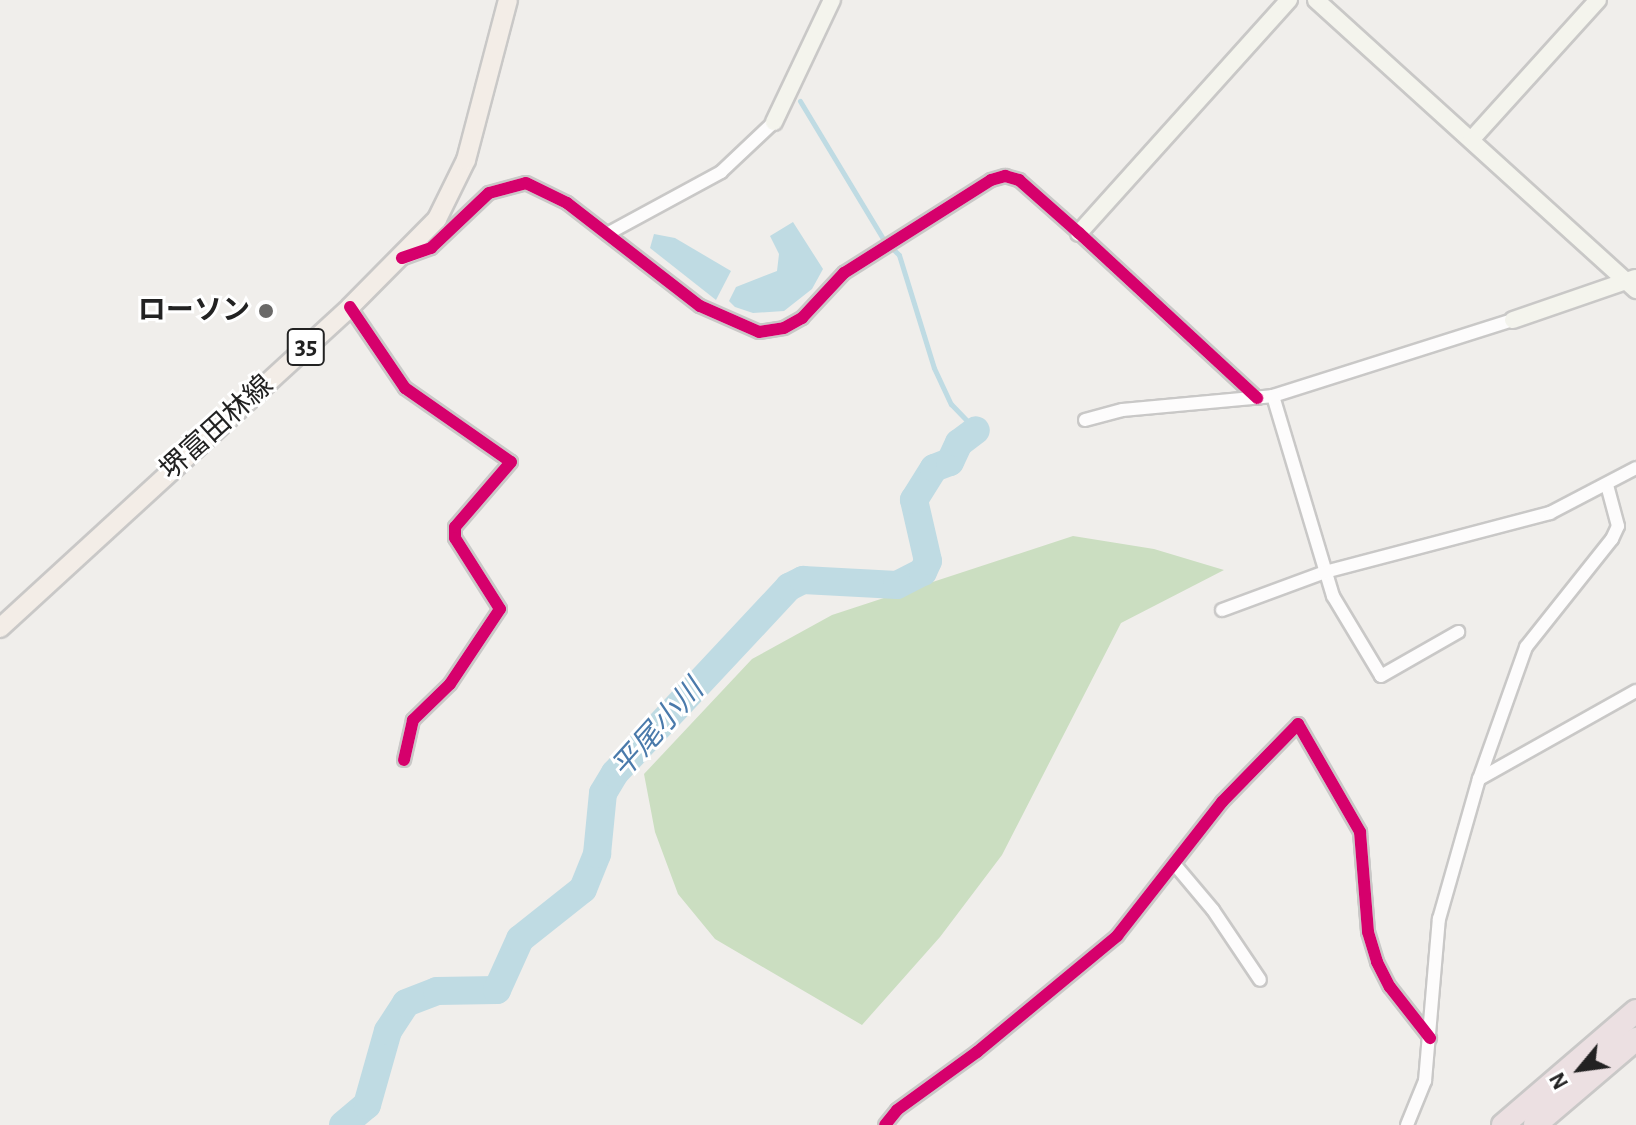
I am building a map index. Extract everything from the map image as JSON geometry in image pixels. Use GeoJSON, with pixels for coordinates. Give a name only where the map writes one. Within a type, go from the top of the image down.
{"type":"FeatureCollection","features":[{"type":"Feature","properties":{"kind":"highway"},"geometry":{"type":"LineString","coordinates":[[1503,1125],[1636,1011]]}},
{"type":"Feature","properties":{"kind":"highway"},"geometry":{"type":"LineString","coordinates":[[1535,1125],[1636,1039]]}},
{"type":"Feature","properties":{"kind":"main road","name":"堺富田林線"},"geometry":{"type":"LineString","coordinates":[[0,628],[350,307],[402,258],[437,219],[461,173],[508,0]]}},
{"type":"Feature","properties":{"kind":"street"},"geometry":{"type":"LineString","coordinates":[[607,234],[721,172],[774,122],[832,0]]}},
{"type":"Feature","properties":{"kind":"street"},"geometry":{"type":"LineString","coordinates":[[1079,233],[1289,0]]}},
{"type":"Feature","properties":{"kind":"street"},"geometry":{"type":"LineString","coordinates":[[1316,0],[1634,283]]}},
{"type":"Feature","properties":{"kind":"street"},"geometry":{"type":"LineString","coordinates":[[1471,140],[1598,0]]}},
{"type":"Feature","properties":{"kind":"street"},"geometry":{"type":"LineString","coordinates":[[402,258],[431,248],[489,193],[506,185],[545,189],[700,306],[759,332],[784,328],[802,318],[844,273],[991,180],[1005,176],[1019,180],[1257,398]]}},
{"type":"Feature","properties":{"kind":"street"},"geometry":{"type":"LineString","coordinates":[[1085,420],[1123,410],[1273,396],[1634,283]]}},
{"type":"Feature","properties":{"kind":"street"},"geometry":{"type":"LineString","coordinates":[[350,307],[405,388],[511,462],[455,527],[455,538],[500,609],[450,684],[413,720],[404,760]]}},
{"type":"Feature","properties":{"kind":"street"},"geometry":{"type":"LineString","coordinates":[[1273,396],[1333,596],[1381,676],[1458,632]]}},
{"type":"Feature","properties":{"kind":"street"},"geometry":{"type":"LineString","coordinates":[[1222,610],[1325,572],[1550,513],[1636,468]]}},
{"type":"Feature","properties":{"kind":"street"},"geometry":{"type":"LineString","coordinates":[[1407,1125],[1425,1081],[1439,919],[1479,779],[1526,647],[1618,526],[1607,485]]}},
{"type":"Feature","properties":{"kind":"street"},"geometry":{"type":"LineString","coordinates":[[1479,779],[1636,691]]}},
{"type":"Feature","properties":{"kind":"street"},"geometry":{"type":"LineString","coordinates":[[885,1125],[897,1110],[977,1052],[1117,936],[1176,866],[1222,802],[1298,724],[1360,832],[1368,932],[1377,962],[1390,987],[1430,1038]]}},
{"type":"Feature","properties":{"kind":"street"},"geometry":{"type":"LineString","coordinates":[[1176,866],[1213,910],[1260,980]]}},
{"type":"Feature","properties":{"kind":"green space"},"geometry":{"type":"Polygon","coordinates":[[[1073,536],[1154,549],[1224,570],[1121,623],[1002,855],[940,937],[862,1025],[715,939],[678,894],[655,832],[644,774],[752,659],[832,615],[1073,536]]]}},
{"type":"Feature","properties":{"kind":"water"},"geometry":{"type":"Polygon","coordinates":[[[793,222],[823,269],[812,289],[784,311],[753,313],[735,307],[729,301],[736,287],[777,271],[779,254],[770,236],[793,222]]]}},
{"type":"Feature","properties":{"kind":"water"},"geometry":{"type":"Polygon","coordinates":[[[654,234],[675,238],[731,271],[716,300],[650,248],[654,234]]]}},
{"type":"Feature","properties":{"kind":"waterway"},"geometry":{"type":"LineString","coordinates":[[800,101],[884,240],[899,255],[934,368],[951,404],[976,430]]}},
{"type":"Feature","properties":{"kind":"waterway","name":"平尾小川"},"geometry":{"type":"LineString","coordinates":[[343,1125],[367,1105],[388,1031],[406,1003],[437,991],[497,990],[520,939],[583,889],[597,854],[603,793],[615,773],[789,587],[803,580],[897,585],[923,572],[928,561],[914,500],[934,468],[950,462],[959,443],[976,430]]}},
{"type":"Feature","properties":{"kind":"cycle path"},"geometry":{"type":"LineString","coordinates":[[402,258],[431,248],[489,193],[526,183],[567,203],[700,306],[759,332],[784,328],[802,318],[844,273],[991,180],[1005,176],[1019,180],[1257,398]]}},
{"type":"Feature","properties":{"kind":"cycle path"},"geometry":{"type":"LineString","coordinates":[[350,307],[405,388],[511,462],[455,527],[455,538],[500,609],[450,684],[413,720],[404,760]]}},
{"type":"Feature","properties":{"kind":"cycle path"},"geometry":{"type":"LineString","coordinates":[[885,1125],[897,1110],[977,1052],[1117,936],[1222,802],[1298,724],[1360,832],[1368,932],[1377,962],[1390,987],[1430,1038]]}},
{"type":"Feature","properties":{"kind":"place","name":"ローソン"},"geometry":{"type":"Point","coordinates":[266,311]}}]}
